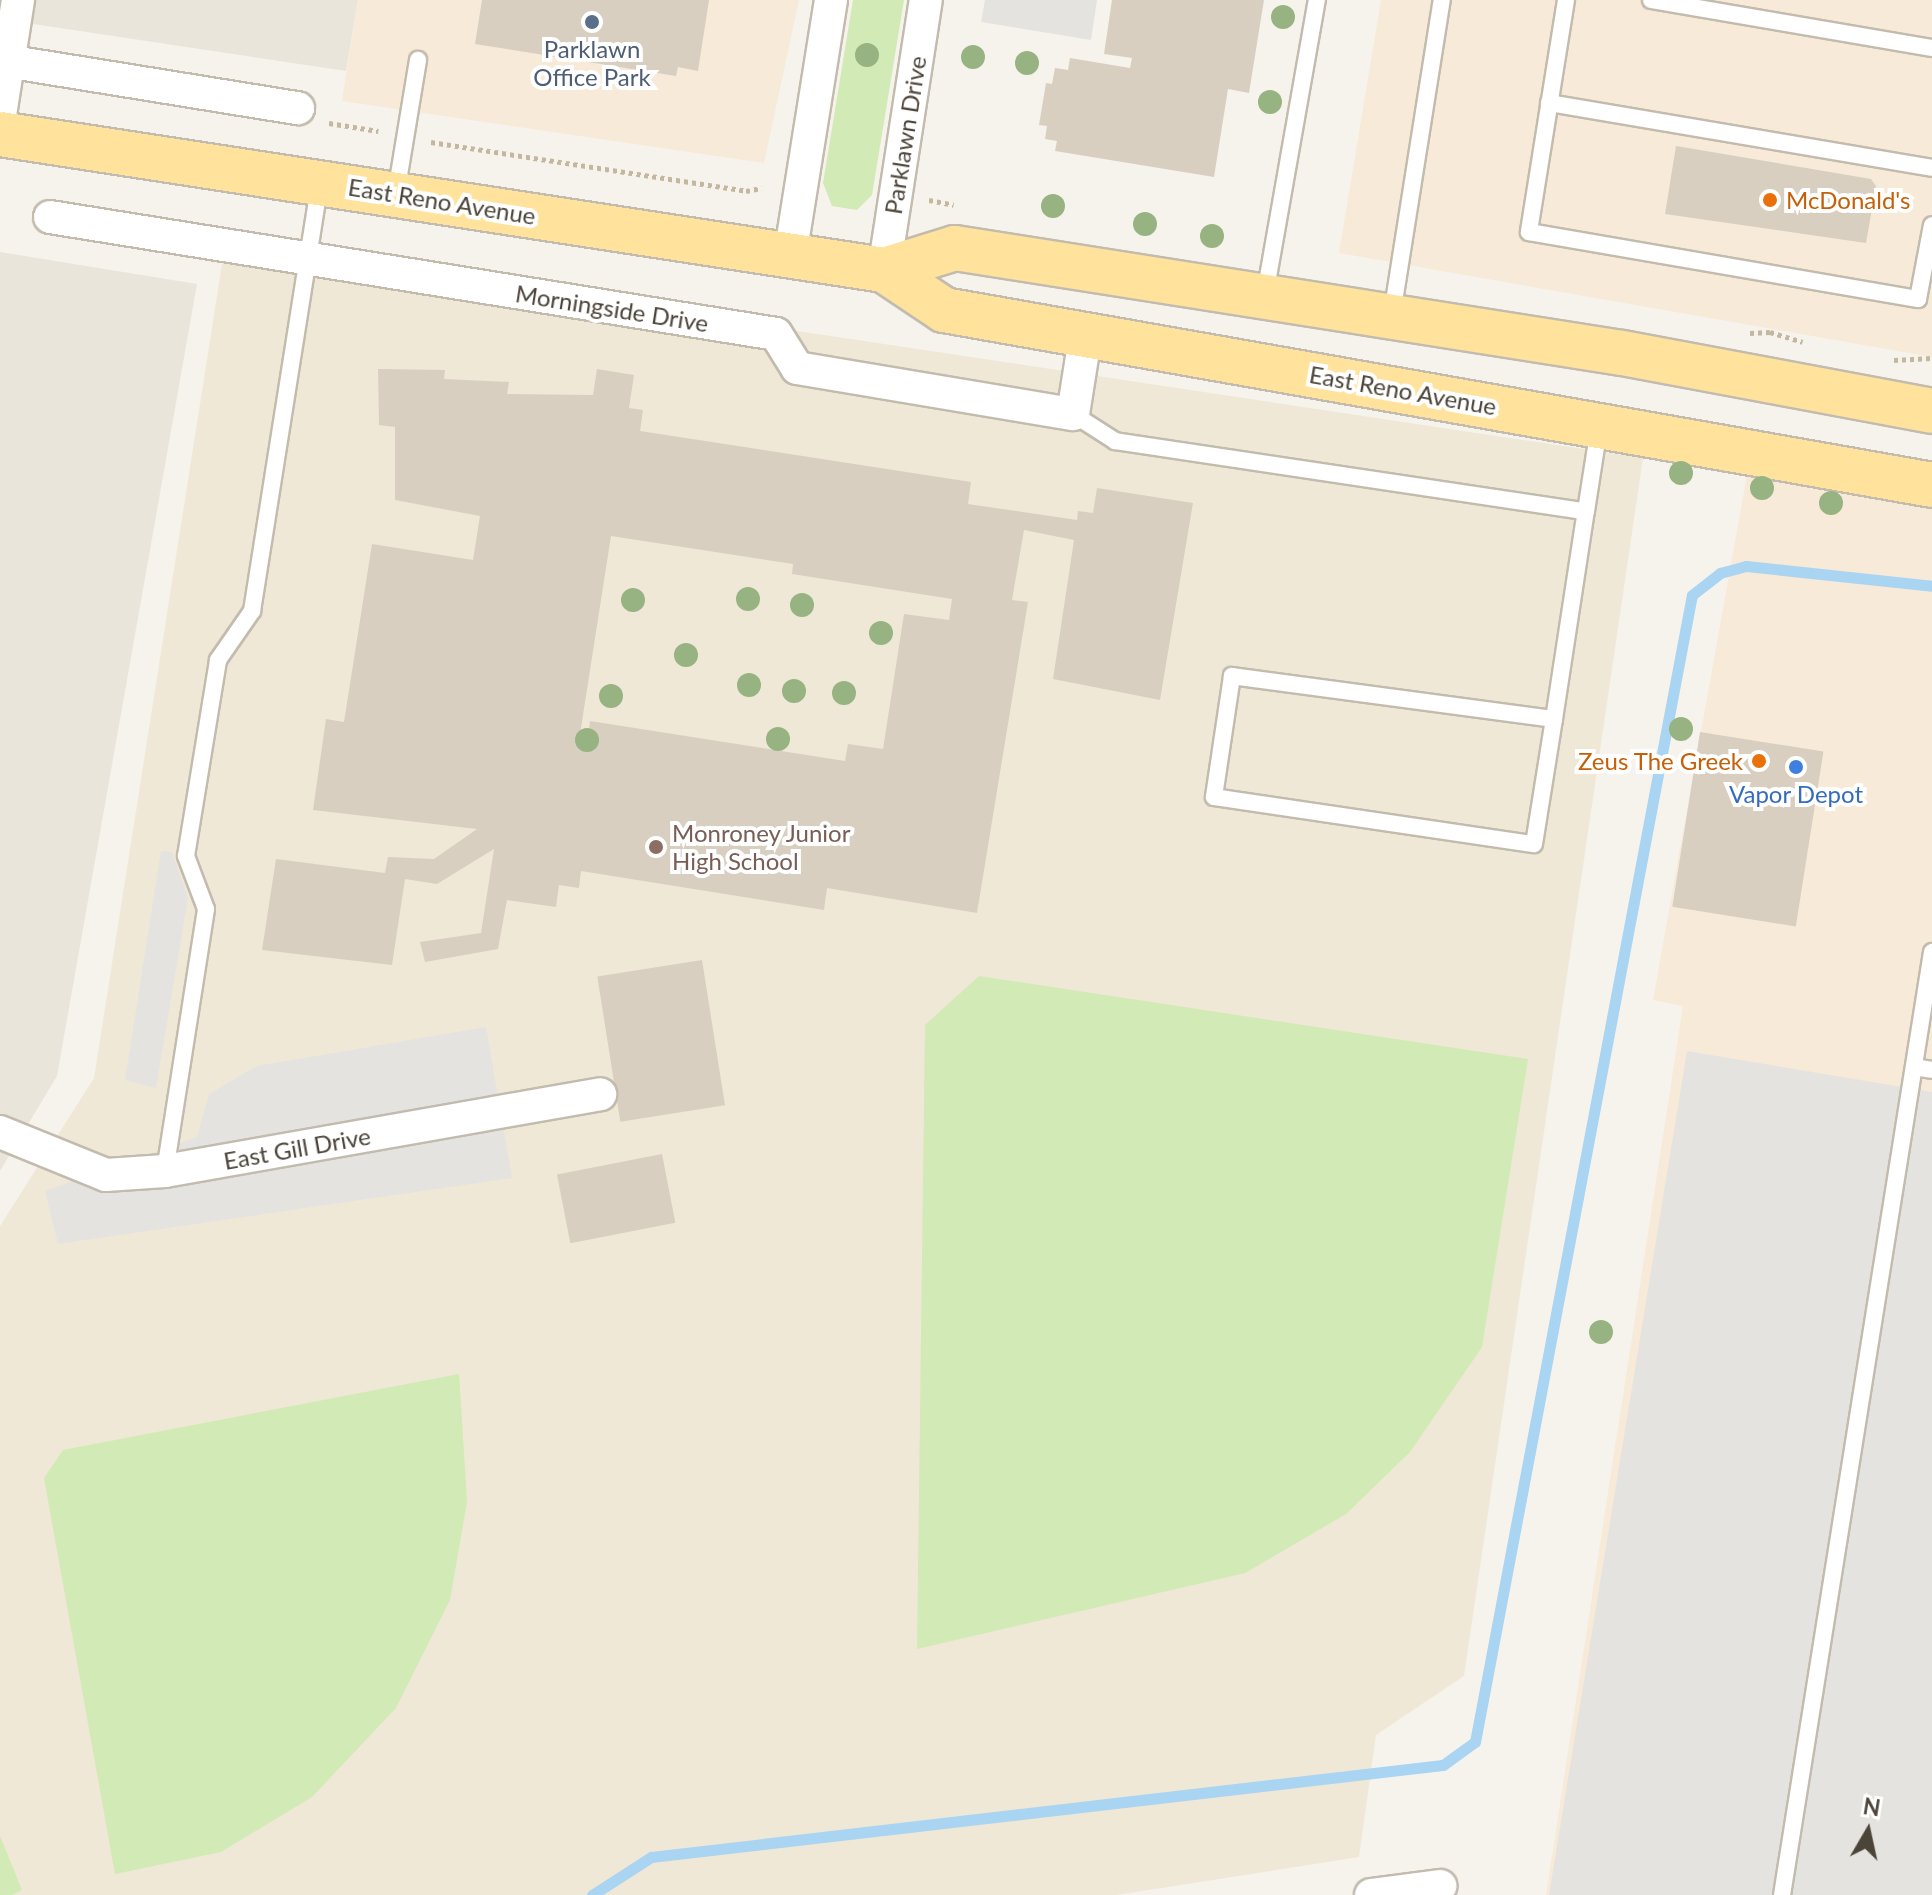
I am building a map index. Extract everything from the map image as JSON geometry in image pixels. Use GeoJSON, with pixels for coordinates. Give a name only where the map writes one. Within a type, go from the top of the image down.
{"type":"FeatureCollection","features":[{"type":"Feature","properties":{"kind":"main road","name":"East Reno Avenue"},"geometry":{"type":"LineString","coordinates":[[0,134],[884,270],[944,310],[1086,332],[1932,485]]}},
{"type":"Feature","properties":{"kind":"main road","name":"East Reno Avenue"},"geometry":{"type":"LineString","coordinates":[[884,270],[955,248],[1622,353],[1932,411]]}},
{"type":"Feature","properties":{"kind":"street"},"geometry":{"type":"LineString","coordinates":[[0,115],[4,61],[18,0]]}},
{"type":"Feature","properties":{"kind":"street"},"geometry":{"type":"LineString","coordinates":[[790,256],[831,0]]}},
{"type":"Feature","properties":{"kind":"street","name":"Parklawn Drive"},"geometry":{"type":"LineString","coordinates":[[884,270],[926,0]]}},
{"type":"Feature","properties":{"kind":"street"},"geometry":{"type":"LineString","coordinates":[[4,61],[298,108]]}},
{"type":"Feature","properties":{"kind":"street","name":"Morningside Drive"},"geometry":{"type":"LineString","coordinates":[[50,217],[776,334],[797,368],[1073,414]]}},
{"type":"Feature","properties":{"kind":"street"},"geometry":{"type":"LineString","coordinates":[[1073,414],[1086,332]]}},
{"type":"Feature","properties":{"kind":"street","name":"East Gill Drive"},"geometry":{"type":"LineString","coordinates":[[0,1132],[106,1175],[165,1171],[600,1094]]}},
{"type":"Feature","properties":{"kind":"street"},"geometry":{"type":"LineString","coordinates":[[1371,1895],[1440,1886]]}},
{"type":"Feature","properties":{"kind":"lane"},"geometry":{"type":"LineString","coordinates":[[1265,297],[1317,0]]}},
{"type":"Feature","properties":{"kind":"lane"},"geometry":{"type":"LineString","coordinates":[[1392,317],[1442,0]]}},
{"type":"Feature","properties":{"kind":"lane"},"geometry":{"type":"LineString","coordinates":[[1566,0],[1529,232],[1918,299],[1932,225]]}},
{"type":"Feature","properties":{"kind":"lane"},"geometry":{"type":"LineString","coordinates":[[1651,0],[1932,48]]}},
{"type":"Feature","properties":{"kind":"lane"},"geometry":{"type":"LineString","coordinates":[[395,194],[418,60]]}},
{"type":"Feature","properties":{"kind":"lane"},"geometry":{"type":"LineString","coordinates":[[1549,103],[1932,168]]}},
{"type":"Feature","properties":{"kind":"lane"},"geometry":{"type":"LineString","coordinates":[[165,1171],[206,909],[186,856],[218,660],[252,611],[320,182]]}},
{"type":"Feature","properties":{"kind":"lane"},"geometry":{"type":"LineString","coordinates":[[1073,414],[1115,441],[1586,511]]}},
{"type":"Feature","properties":{"kind":"lane"},"geometry":{"type":"LineString","coordinates":[[1554,719],[1232,676],[1214,797],[1534,844],[1554,719],[1599,426]]}},
{"type":"Feature","properties":{"kind":"lane"},"geometry":{"type":"LineString","coordinates":[[1782,1895],[1932,952]]}},
{"type":"Feature","properties":{"kind":"lane"},"geometry":{"type":"LineString","coordinates":[[1914,1067],[1932,1070]]}},
{"type":"Feature","properties":{"kind":"path"},"geometry":{"type":"LineString","coordinates":[[298,108],[311,119],[405,136],[731,189],[762,188]]}},
{"type":"Feature","properties":{"kind":"shaded area"},"geometry":{"type":"Polygon","coordinates":[[[0,0],[358,0],[346,71],[0,19],[0,0]]]}},
{"type":"Feature","properties":{"kind":"shaded area"},"geometry":{"type":"Polygon","coordinates":[[[358,0],[799,0],[764,163],[342,101],[358,0]]]}},
{"type":"Feature","properties":{"kind":"shaded area"},"geometry":{"type":"Polygon","coordinates":[[[985,0],[1097,0],[1091,40],[981,22],[985,0]]]}},
{"type":"Feature","properties":{"kind":"shaded area"},"geometry":{"type":"Polygon","coordinates":[[[1381,0],[1932,0],[1932,357],[1339,253],[1381,0]]]}},
{"type":"Feature","properties":{"kind":"shaded area"},"geometry":{"type":"Polygon","coordinates":[[[225,245],[1643,458],[1464,1676],[1376,1735],[1359,1857],[1117,1895],[0,1895],[0,1226],[94,1078],[225,245]]]}},
{"type":"Feature","properties":{"kind":"shaded area"},"geometry":{"type":"Polygon","coordinates":[[[0,252],[197,284],[57,1076],[0,1171],[0,252]]]}},
{"type":"Feature","properties":{"kind":"shaded area"},"geometry":{"type":"Polygon","coordinates":[[[1747,475],[1932,506],[1932,1895],[1546,1895],[1683,1006],[1653,1000],[1747,475]]]}},
{"type":"Feature","properties":{"kind":"shaded area"},"geometry":{"type":"Polygon","coordinates":[[[161,851],[172,852],[188,898],[156,1088],[125,1080],[161,851]]]}},
{"type":"Feature","properties":{"kind":"shaded area"},"geometry":{"type":"Polygon","coordinates":[[[486,1027],[512,1178],[58,1244],[45,1191],[197,1137],[209,1094],[257,1066],[486,1027]]]}},
{"type":"Feature","properties":{"kind":"shaded area"},"geometry":{"type":"Polygon","coordinates":[[[1687,1051],[1932,1092],[1932,1895],[1549,1895],[1687,1051]]]}},
{"type":"Feature","properties":{"kind":"green space"},"geometry":{"type":"Polygon","coordinates":[[[853,0],[904,0],[872,195],[857,210],[832,206],[823,183],[853,0]]]}},
{"type":"Feature","properties":{"kind":"green space"},"geometry":{"type":"Polygon","coordinates":[[[979,976],[1528,1059],[1482,1347],[1410,1452],[1346,1514],[1245,1573],[917,1649],[925,1025],[979,976]]]}},
{"type":"Feature","properties":{"kind":"green space"},"geometry":{"type":"Polygon","coordinates":[[[459,1374],[467,1502],[450,1600],[396,1708],[312,1797],[221,1852],[115,1874],[44,1478],[63,1450],[459,1374]]]}},
{"type":"Feature","properties":{"kind":"green space"},"geometry":{"type":"Polygon","coordinates":[[[0,1836],[22,1890],[12,1895],[0,1895],[0,1836]]]}},
{"type":"Feature","properties":{"kind":"building","name":"Parklawn Office Park"},"geometry":{"type":"Polygon","coordinates":[[[482,0],[709,0],[698,71],[678,67],[676,76],[475,44],[482,0]]]}},
{"type":"Feature","properties":{"kind":"building"},"geometry":{"type":"Polygon","coordinates":[[[1112,0],[1264,0],[1249,93],[1228,89],[1214,177],[1055,151],[1057,141],[1045,139],[1047,126],[1039,125],[1046,83],[1052,84],[1055,68],[1068,70],[1070,58],[1130,68],[1132,58],[1104,54],[1112,0]]]}},
{"type":"Feature","properties":{"kind":"building","name":"McDonald's"},"geometry":{"type":"Polygon","coordinates":[[[1676,146],[1871,179],[1876,186],[1866,243],[1665,214],[1676,146]]]}},
{"type":"Feature","properties":{"kind":"building"},"geometry":{"type":"Polygon","coordinates":[[[378,369],[445,370],[444,379],[509,382],[507,394],[593,395],[597,369],[634,375],[629,408],[643,410],[640,431],[971,482],[968,504],[1077,520],[1078,511],[1093,513],[1097,488],[1193,503],[1160,700],[1053,679],[1074,540],[1024,530],[1012,600],[1028,602],[977,913],[827,888],[824,910],[581,871],[579,888],[559,885],[556,907],[507,900],[498,949],[425,962],[420,942],[481,933],[494,849],[437,884],[405,879],[392,965],[262,950],[276,859],[385,873],[388,857],[434,859],[477,829],[313,810],[326,719],[344,722],[372,544],[473,560],[480,516],[395,500],[395,427],[379,425],[378,369]],[[611,536],[578,747],[587,749],[590,721],[845,761],[848,744],[883,749],[904,614],[949,620],[952,599],[792,574],[793,564],[611,536]]]}},
{"type":"Feature","properties":{"kind":"building"},"geometry":{"type":"Polygon","coordinates":[[[1700,732],[1823,752],[1796,926],[1672,907],[1700,732]]]}},
{"type":"Feature","properties":{"kind":"building"},"geometry":{"type":"Polygon","coordinates":[[[702,960],[725,1105],[620,1122],[597,977],[702,960]]]}},
{"type":"Feature","properties":{"kind":"building"},"geometry":{"type":"Polygon","coordinates":[[[662,1154],[675,1223],[570,1243],[557,1174],[662,1154]]]}},
{"type":"Feature","properties":{"kind":"waterway"},"geometry":{"type":"LineString","coordinates":[[592,1895],[651,1857],[1443,1765],[1475,1742],[1692,595],[1720,573],[1746,566],[1932,586]]}},
{"type":"Feature","properties":{"kind":"place","name":"Parklawn Office Park"},"geometry":{"type":"Point","coordinates":[592,22]}},
{"type":"Feature","properties":{"kind":"place","name":"McDonald's"},"geometry":{"type":"Point","coordinates":[1770,200]}},
{"type":"Feature","properties":{"kind":"place","name":"Zeus The Greek"},"geometry":{"type":"Point","coordinates":[1759,761]}},
{"type":"Feature","properties":{"kind":"place","name":"Vapor Depot"},"geometry":{"type":"Point","coordinates":[1796,767]}},
{"type":"Feature","properties":{"kind":"place","name":"Monroney Junior High School"},"geometry":{"type":"Point","coordinates":[656,847]}}]}
